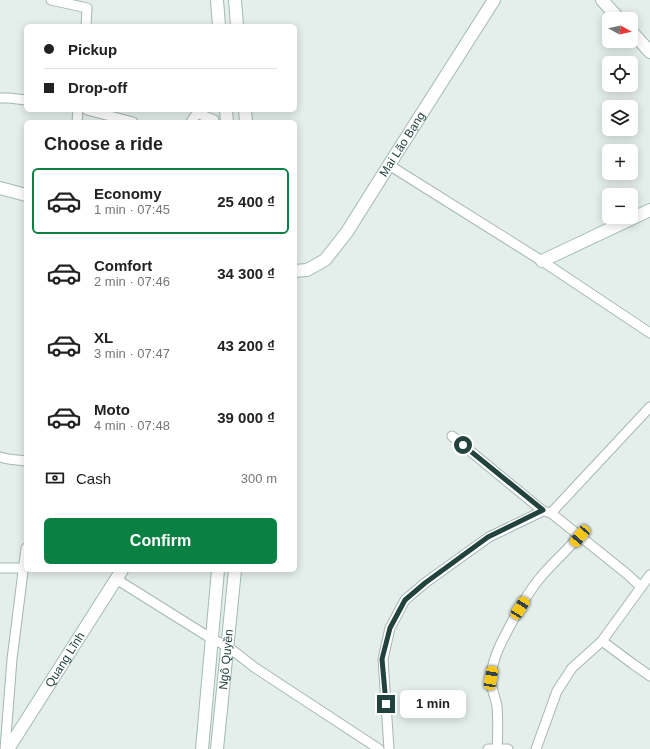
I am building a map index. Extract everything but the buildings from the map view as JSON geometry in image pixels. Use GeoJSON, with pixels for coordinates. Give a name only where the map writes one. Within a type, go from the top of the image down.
{"type":"FeatureCollection","features":[{"type":"Feature","properties":{"kind":"street"},"geometry":{"type":"LineString","coordinates":[[51,0],[88,4],[86,24]]}},
{"type":"Feature","properties":{"kind":"street"},"geometry":{"type":"LineString","coordinates":[[217,0],[219,24]]}},
{"type":"Feature","properties":{"kind":"street"},"geometry":{"type":"LineString","coordinates":[[235,0],[237,24]]}},
{"type":"Feature","properties":{"kind":"street","name":"Mai Lão Bạng"},"geometry":{"type":"LineString","coordinates":[[297,271],[307,270],[325,260],[347,232],[494,0]]}},
{"type":"Feature","properties":{"kind":"street"},"geometry":{"type":"LineString","coordinates":[[602,0],[613,12]]}},
{"type":"Feature","properties":{"kind":"street"},"geometry":{"type":"LineString","coordinates":[[638,39],[650,52]]}},
{"type":"Feature","properties":{"kind":"street"},"geometry":{"type":"LineString","coordinates":[[0,98],[24,100]]}},
{"type":"Feature","properties":{"kind":"street"},"geometry":{"type":"LineString","coordinates":[[95,112],[125,120]]}},
{"type":"Feature","properties":{"kind":"street"},"geometry":{"type":"LineString","coordinates":[[192,120],[197,113],[214,120]]}},
{"type":"Feature","properties":{"kind":"street"},"geometry":{"type":"LineString","coordinates":[[389,165],[542,261],[650,333]]}},
{"type":"Feature","properties":{"kind":"street"},"geometry":{"type":"LineString","coordinates":[[0,188],[24,194]]}},
{"type":"Feature","properties":{"kind":"street"},"geometry":{"type":"LineString","coordinates":[[542,261],[650,210]]}},
{"type":"Feature","properties":{"kind":"street"},"geometry":{"type":"LineString","coordinates":[[389,749],[382,659],[390,628],[405,600],[425,583],[488,537],[547,512],[650,407]]}},
{"type":"Feature","properties":{"kind":"street"},"geometry":{"type":"LineString","coordinates":[[452,436],[650,592]]}},
{"type":"Feature","properties":{"kind":"street"},"geometry":{"type":"LineString","coordinates":[[0,457],[24,461]]}},
{"type":"Feature","properties":{"kind":"street"},"geometry":{"type":"LineString","coordinates":[[497,749],[498,722],[491,678],[493,663],[496,655],[520,608],[532,589],[547,570],[580,536]]}},
{"type":"Feature","properties":{"kind":"street"},"geometry":{"type":"LineString","coordinates":[[5,749],[4,709],[12,659],[24,561]]}},
{"type":"Feature","properties":{"kind":"street"},"geometry":{"type":"LineString","coordinates":[[0,568],[23,568]]}},
{"type":"Feature","properties":{"kind":"street","name":"Ngô Quyền"},"geometry":{"type":"LineString","coordinates":[[202,749],[218,572]]}},
{"type":"Feature","properties":{"kind":"street","name":"Ngô Quyền"},"geometry":{"type":"LineString","coordinates":[[217,749],[235,572]]}},
{"type":"Feature","properties":{"kind":"street"},"geometry":{"type":"LineString","coordinates":[[119,575],[212,638],[227,646],[254,667],[379,749]]}},
{"type":"Feature","properties":{"kind":"street","name":"Quang Lĩnh"},"geometry":{"type":"LineString","coordinates":[[8,749],[119,575]]}},
{"type":"Feature","properties":{"kind":"street"},"geometry":{"type":"LineString","coordinates":[[536,749],[557,691],[572,668],[602,641],[650,575]]}},
{"type":"Feature","properties":{"kind":"street"},"geometry":{"type":"LineString","coordinates":[[602,641],[650,676]]}},
{"type":"Feature","properties":{"kind":"street"},"geometry":{"type":"LineString","coordinates":[[488,749],[508,749]]}},
{"type":"Feature","properties":{"kind":"route"},"geometry":{"type":"LineString","coordinates":[[386,704],[382,659],[390,628],[405,600],[425,583],[488,537],[543,510],[463,445]]}}]}
